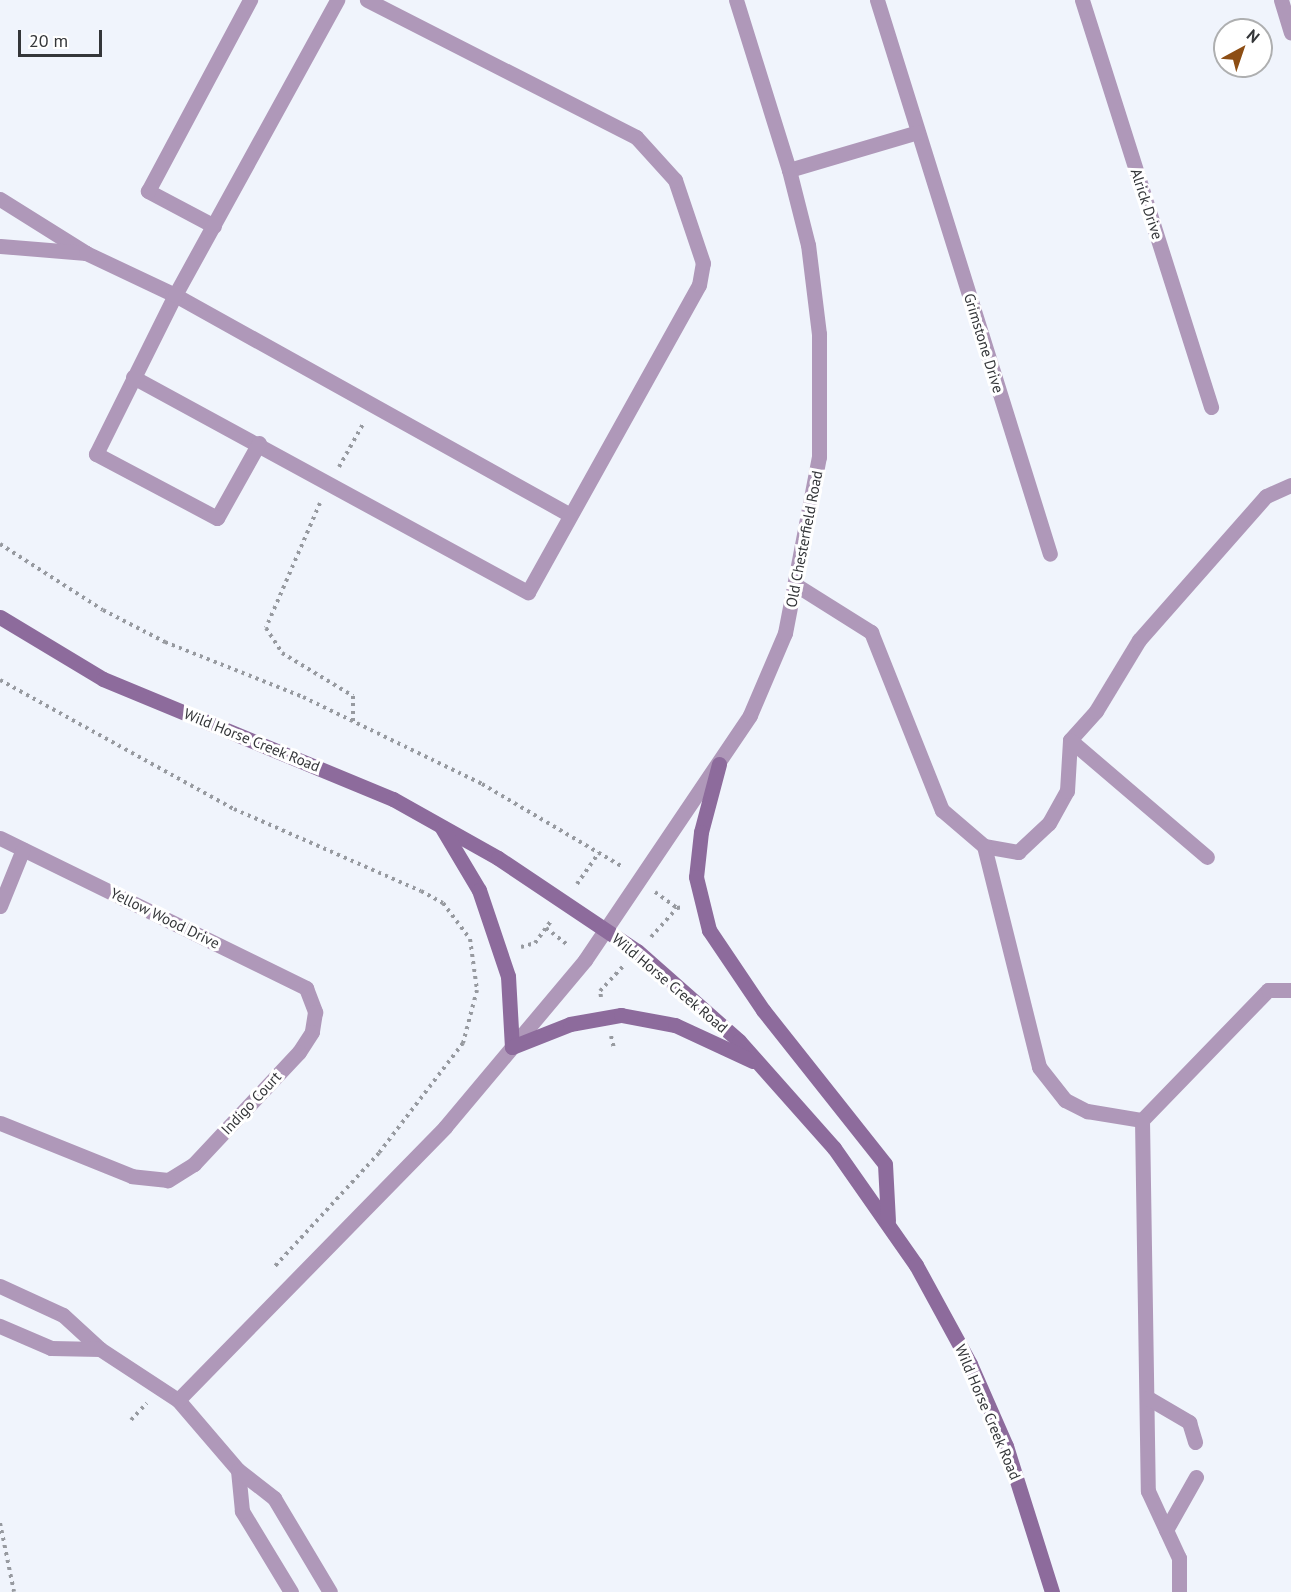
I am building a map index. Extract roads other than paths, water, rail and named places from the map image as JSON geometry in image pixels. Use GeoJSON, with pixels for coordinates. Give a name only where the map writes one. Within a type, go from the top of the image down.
{"type":"FeatureCollection","features":[{"type":"Feature","properties":{"kind":"main road","name":"Wild Horse Creek Road"},"geometry":{"type":"LineString","coordinates":[[0,617],[102,679],[308,762],[440,825],[608,930],[761,1064],[834,1148],[888,1221],[970,1364],[1035,1527],[1052,1592]]}},
{"type":"Feature","properties":{"kind":"main road"},"geometry":{"type":"LineString","coordinates":[[719,764],[699,843],[696,877],[709,930],[763,1010],[885,1164],[888,1221]]}},
{"type":"Feature","properties":{"kind":"main road"},"geometry":{"type":"LineString","coordinates":[[440,825],[479,890],[508,976],[512,1047],[570,1024],[621,1015],[675,1026],[761,1064]]}},
{"type":"Feature","properties":{"kind":"street"},"geometry":{"type":"LineString","coordinates":[[214,226],[148,191],[250,0]]}},
{"type":"Feature","properties":{"kind":"street"},"geometry":{"type":"LineString","coordinates":[[259,443],[217,518],[96,454],[175,295],[337,0]]}},
{"type":"Feature","properties":{"kind":"street"},"geometry":{"type":"LineString","coordinates":[[133,378],[331,482],[528,592],[699,285],[703,263],[675,180],[636,137],[367,0]]}},
{"type":"Feature","properties":{"kind":"street","name":"Old Chesterfield Road"},"geometry":{"type":"LineString","coordinates":[[178,1400],[445,1127],[608,930],[642,882],[750,715],[785,633],[819,457],[819,334],[807,245],[789,170],[736,0]]}},
{"type":"Feature","properties":{"kind":"street","name":"Grimstone Drive"},"geometry":{"type":"LineString","coordinates":[[877,0],[1050,554]]}},
{"type":"Feature","properties":{"kind":"street","name":"Alrick Drive"},"geometry":{"type":"LineString","coordinates":[[1082,0],[1212,407]]}},
{"type":"Feature","properties":{"kind":"street"},"geometry":{"type":"LineString","coordinates":[[1281,0],[1291,33]]}},
{"type":"Feature","properties":{"kind":"street"},"geometry":{"type":"LineString","coordinates":[[789,170],[918,132]]}},
{"type":"Feature","properties":{"kind":"street"},"geometry":{"type":"LineString","coordinates":[[0,199],[86,253],[175,295],[374,403],[570,515]]}},
{"type":"Feature","properties":{"kind":"street"},"geometry":{"type":"LineString","coordinates":[[0,246],[86,253]]}},
{"type":"Feature","properties":{"kind":"street"},"geometry":{"type":"LineString","coordinates":[[796,585],[871,632],[942,810],[984,846],[1018,852],[1049,823],[1067,791],[1070,740],[1096,711],[1139,640],[1266,496],[1291,485]]}},
{"type":"Feature","properties":{"kind":"street"},"geometry":{"type":"LineString","coordinates":[[1070,740],[1207,856]]}},
{"type":"Feature","properties":{"kind":"street","name":"Yellow Wood Drive"},"geometry":{"type":"LineString","coordinates":[[0,838],[306,988],[315,1012]]}},
{"type":"Feature","properties":{"kind":"street"},"geometry":{"type":"LineString","coordinates":[[984,846],[1039,1067],[1065,1100],[1088,1111],[1142,1120]]}},
{"type":"Feature","properties":{"kind":"street"},"geometry":{"type":"LineString","coordinates":[[0,906],[23,849]]}},
{"type":"Feature","properties":{"kind":"street"},"geometry":{"type":"LineString","coordinates":[[1179,1592],[1179,1558],[1148,1491],[1142,1120],[1268,990],[1291,990]]}},
{"type":"Feature","properties":{"kind":"street","name":"Indigo Court"},"geometry":{"type":"LineString","coordinates":[[0,1123],[132,1176],[168,1180],[194,1164],[298,1052],[312,1032],[315,1012]]}},
{"type":"Feature","properties":{"kind":"street"},"geometry":{"type":"LineString","coordinates":[[0,1286],[63,1316],[100,1348],[178,1400],[238,1470],[274,1498],[330,1592]]}},
{"type":"Feature","properties":{"kind":"street"},"geometry":{"type":"LineString","coordinates":[[0,1326],[51,1348],[100,1348]]}},
{"type":"Feature","properties":{"kind":"street"},"geometry":{"type":"LineString","coordinates":[[1148,1398],[1189,1422],[1196,1443]]}},
{"type":"Feature","properties":{"kind":"street"},"geometry":{"type":"LineString","coordinates":[[238,1470],[242,1511],[291,1592]]}},
{"type":"Feature","properties":{"kind":"street"},"geometry":{"type":"LineString","coordinates":[[1166,1530],[1196,1477]]}}]}
